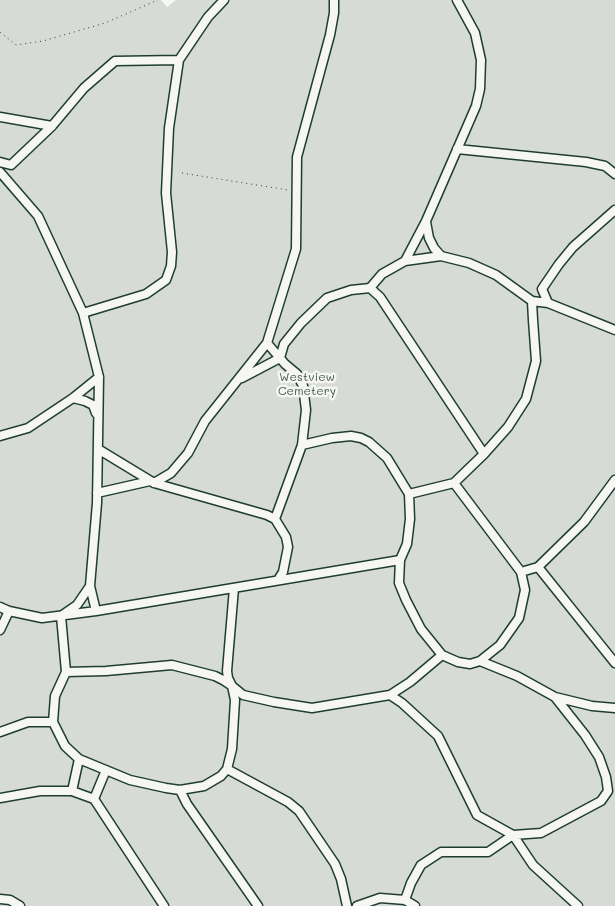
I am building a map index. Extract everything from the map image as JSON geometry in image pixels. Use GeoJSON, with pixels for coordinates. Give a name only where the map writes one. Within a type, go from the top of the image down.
{"type":"FeatureCollection","features":[{"type":"Feature","properties":{"kind":"lane"},"geometry":{"type":"LineString","coordinates":[[83,313],[146,294],[166,280],[172,266],[166,193],[168,137],[179,60],[208,17],[224,0]]}},
{"type":"Feature","properties":{"kind":"lane"},"geometry":{"type":"LineString","coordinates":[[97,493],[152,482],[171,473],[188,453],[205,421],[267,343],[296,249],[297,157],[330,35],[334,0]]}},
{"type":"Feature","properties":{"kind":"lane"},"geometry":{"type":"LineString","coordinates":[[405,261],[426,221],[476,106],[480,89],[481,60],[475,33],[457,0]]}},
{"type":"Feature","properties":{"kind":"lane"},"geometry":{"type":"LineString","coordinates":[[0,162],[11,165],[52,126],[84,88],[115,61],[179,60]]}},
{"type":"Feature","properties":{"kind":"lane"},"geometry":{"type":"LineString","coordinates":[[0,117],[52,126]]}},
{"type":"Feature","properties":{"kind":"lane"},"geometry":{"type":"LineString","coordinates":[[457,149],[586,162],[605,166],[615,174]]}},
{"type":"Feature","properties":{"kind":"lane"},"geometry":{"type":"LineString","coordinates":[[1,176],[38,216],[83,313],[99,377],[97,493],[90,586],[96,611]]}},
{"type":"Feature","properties":{"kind":"lane"},"geometry":{"type":"LineString","coordinates":[[548,303],[542,289],[559,264],[573,247],[615,210]]}},
{"type":"Feature","properties":{"kind":"lane"},"geometry":{"type":"LineString","coordinates":[[426,221],[429,238],[441,256]]}},
{"type":"Feature","properties":{"kind":"lane"},"geometry":{"type":"LineString","coordinates":[[238,380],[280,358],[284,344],[301,322],[328,298],[352,290],[370,288],[382,274],[405,261],[441,256],[469,263],[496,275],[532,301],[548,303],[615,330]]}},
{"type":"Feature","properties":{"kind":"lane"},"geometry":{"type":"LineString","coordinates":[[370,288],[380,297],[484,454]]}},
{"type":"Feature","properties":{"kind":"lane"},"geometry":{"type":"LineString","coordinates":[[409,494],[454,483],[508,427],[526,399],[536,361],[532,301]]}},
{"type":"Feature","properties":{"kind":"lane"},"geometry":{"type":"LineString","coordinates":[[267,343],[297,374],[303,386],[306,410],[302,445],[274,519]]}},
{"type":"Feature","properties":{"kind":"lane"},"geometry":{"type":"LineString","coordinates":[[0,436],[28,428],[73,398],[99,377]]}},
{"type":"Feature","properties":{"kind":"lane"},"geometry":{"type":"LineString","coordinates":[[73,398],[93,405],[98,417]]}},
{"type":"Feature","properties":{"kind":"lane"},"geometry":{"type":"LineString","coordinates":[[302,445],[332,438],[352,436],[369,442],[387,458],[409,494],[410,519],[407,544],[400,560],[399,583],[421,629],[442,655],[458,662],[470,664],[480,661],[500,645],[519,618],[525,590],[521,572],[454,483]]}},
{"type":"Feature","properties":{"kind":"lane"},"geometry":{"type":"LineString","coordinates":[[98,449],[152,482],[267,515],[274,519],[286,537],[288,547],[283,572],[278,580]]}},
{"type":"Feature","properties":{"kind":"lane"},"geometry":{"type":"LineString","coordinates":[[521,572],[538,566],[584,522],[615,480]]}},
{"type":"Feature","properties":{"kind":"lane"},"geometry":{"type":"LineString","coordinates":[[0,607],[9,611],[42,618],[60,616],[400,560]]}},
{"type":"Feature","properties":{"kind":"lane"},"geometry":{"type":"LineString","coordinates":[[538,566],[615,663]]}},
{"type":"Feature","properties":{"kind":"lane"},"geometry":{"type":"LineString","coordinates":[[60,616],[77,605],[90,586]]}},
{"type":"Feature","properties":{"kind":"lane"},"geometry":{"type":"LineString","coordinates":[[60,616],[66,672],[55,696],[53,722],[65,746],[79,759],[130,780],[180,790],[204,786],[221,776],[227,769],[230,760],[235,700],[227,671],[234,588]]}},
{"type":"Feature","properties":{"kind":"lane"},"geometry":{"type":"LineString","coordinates":[[0,630],[9,611]]}},
{"type":"Feature","properties":{"kind":"lane"},"geometry":{"type":"LineString","coordinates":[[66,672],[106,671],[172,665],[215,676],[243,694],[254,698],[312,708],[390,695],[410,682],[442,655]]}},
{"type":"Feature","properties":{"kind":"lane"},"geometry":{"type":"LineString","coordinates":[[480,661],[518,676],[555,697],[592,706],[615,708]]}},
{"type":"Feature","properties":{"kind":"lane"},"geometry":{"type":"LineString","coordinates":[[390,695],[402,703],[438,736],[477,815],[513,836],[533,865],[578,906]]}},
{"type":"Feature","properties":{"kind":"lane"},"geometry":{"type":"LineString","coordinates":[[555,697],[585,735],[599,757],[606,777],[608,791],[615,798]]}},
{"type":"Feature","properties":{"kind":"lane"},"geometry":{"type":"LineString","coordinates":[[0,732],[28,722],[53,722]]}},
{"type":"Feature","properties":{"kind":"lane"},"geometry":{"type":"LineString","coordinates":[[72,791],[79,759]]}},
{"type":"Feature","properties":{"kind":"lane"},"geometry":{"type":"LineString","coordinates":[[227,769],[288,802],[299,811],[335,864],[341,879],[347,906]]}},
{"type":"Feature","properties":{"kind":"lane"},"geometry":{"type":"LineString","coordinates":[[94,799],[106,770]]}},
{"type":"Feature","properties":{"kind":"lane"},"geometry":{"type":"LineString","coordinates":[[180,790],[187,804],[258,906]]}},
{"type":"Feature","properties":{"kind":"lane"},"geometry":{"type":"LineString","coordinates":[[0,798],[40,791],[72,791],[94,799],[164,906]]}},
{"type":"Feature","properties":{"kind":"lane"},"geometry":{"type":"LineString","coordinates":[[405,900],[411,883],[422,865],[441,852],[488,852],[513,836],[541,833],[601,801],[608,791]]}},
{"type":"Feature","properties":{"kind":"lane"},"geometry":{"type":"LineString","coordinates":[[356,906],[380,898],[405,900],[415,906]]}},
{"type":"Feature","properties":{"kind":"lane"},"geometry":{"type":"LineString","coordinates":[[0,899],[10,900],[20,906]]}},
{"type":"Feature","properties":{"kind":"path"},"geometry":{"type":"LineString","coordinates":[[0,32],[16,45],[44,41],[105,23],[158,0]]}},
{"type":"Feature","properties":{"kind":"path"},"geometry":{"type":"LineString","coordinates":[[182,173],[297,191]]}},
{"type":"Feature","properties":{"kind":"green space","name":"Westview Cemetery"},"geometry":{"type":"Polygon","coordinates":[[[0,0],[161,0],[167,7],[176,0],[615,0],[615,906],[0,906],[0,0]]]}}]}
